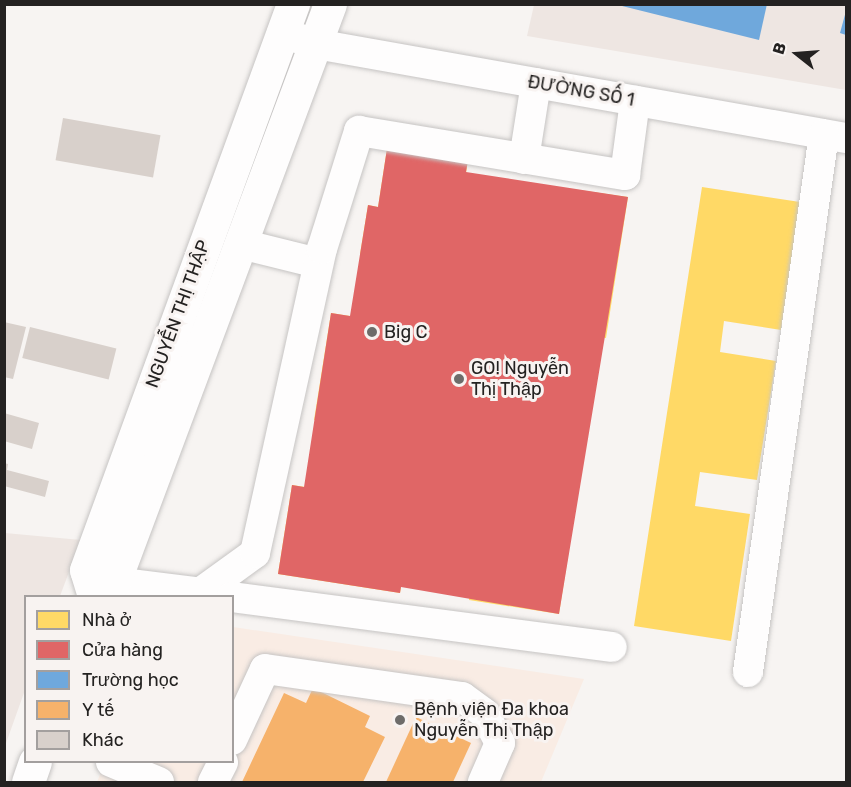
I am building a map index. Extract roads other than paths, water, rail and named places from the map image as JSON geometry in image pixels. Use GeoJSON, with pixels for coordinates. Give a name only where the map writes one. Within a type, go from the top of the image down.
{"type":"FeatureCollection","features":[{"type":"Feature","properties":{"kind":"main road","name":"NGUYỄN THỊ THẬP"},"geometry":{"type":"LineString","coordinates":[[101,592],[241,244],[330,4]]}},
{"type":"Feature","properties":{"kind":"main road","name":"NGUYỄN THỊ THẬP"},"geometry":{"type":"LineString","coordinates":[[101,592],[86,570],[287,19]]}},
{"type":"Feature","properties":{"kind":"main road"},"geometry":{"type":"LineString","coordinates":[[28,783],[35,763]]}},
{"type":"Feature","properties":{"kind":"street","name":"NGUYỄN THỊ THẬP"},"geometry":{"type":"LineString","coordinates":[[287,19],[316,44]]}},
{"type":"Feature","properties":{"kind":"street","name":"ĐƯỜNG SỐ 1"},"geometry":{"type":"LineString","coordinates":[[316,44],[835,136]]}},
{"type":"Feature","properties":{"kind":"street"},"geometry":{"type":"LineString","coordinates":[[524,159],[536,83]]}},
{"type":"Feature","properties":{"kind":"street"},"geometry":{"type":"LineString","coordinates":[[101,592],[220,595],[255,553],[318,263],[359,131],[625,176],[635,101]]}},
{"type":"Feature","properties":{"kind":"street"},"geometry":{"type":"LineString","coordinates":[[748,672],[835,136]]}},
{"type":"Feature","properties":{"kind":"street"},"geometry":{"type":"LineString","coordinates":[[241,244],[318,263]]}},
{"type":"Feature","properties":{"kind":"street"},"geometry":{"type":"LineString","coordinates":[[234,597],[612,647]]}},
{"type":"Feature","properties":{"kind":"street"},"geometry":{"type":"LineString","coordinates":[[234,736],[265,669],[462,697],[484,713],[500,743],[483,783]]}},
{"type":"Feature","properties":{"kind":"street"},"geometry":{"type":"LineString","coordinates":[[113,763],[159,783]]}},
{"type":"Feature","properties":{"kind":"street"},"geometry":{"type":"LineString","coordinates":[[213,783],[223,763]]}},
{"type":"Feature","properties":{"kind":"place","name":"Big C"},"geometry":{"type":"Point","coordinates":[372,332]}},
{"type":"Feature","properties":{"kind":"place","name":"GO! Nguyễn Thị Thập"},"geometry":{"type":"Point","coordinates":[459,379]}},
{"type":"Feature","properties":{"kind":"place","name":"Bệnh viện Đa khoa Nguyễn Thị Thập"},"geometry":{"type":"Point","coordinates":[400,720]}}]}
